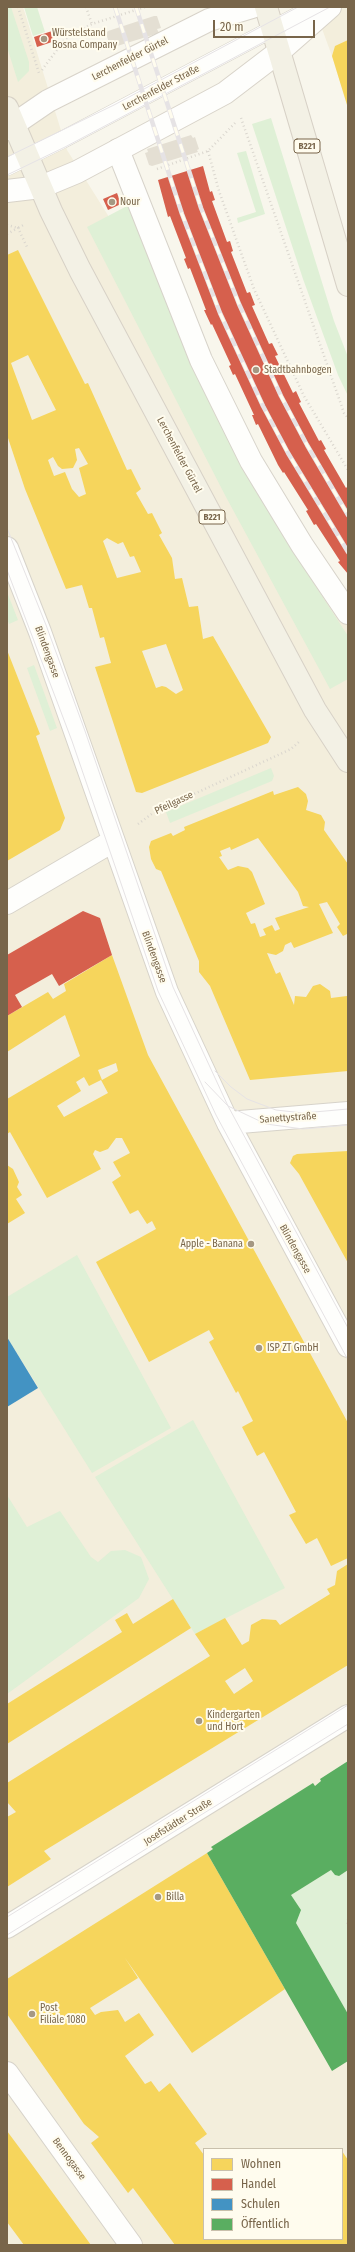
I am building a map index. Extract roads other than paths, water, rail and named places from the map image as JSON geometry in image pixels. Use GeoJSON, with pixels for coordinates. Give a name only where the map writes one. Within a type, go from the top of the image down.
{"type":"FeatureCollection","features":[{"type":"Feature","properties":{"kind":"main road","name":"B221"},"geometry":{"type":"LineString","coordinates":[[266,7],[348,285]]}},
{"type":"Feature","properties":{"kind":"main road","name":"Lerchenfelder Gürtel"},"geometry":{"type":"LineString","coordinates":[[9,120],[28,157],[80,270],[321,720],[348,761]]}},
{"type":"Feature","properties":{"kind":"street","name":"Lerchenfelder Gürtel"},"geometry":{"type":"LineString","coordinates":[[9,120],[209,20],[252,7]]}},
{"type":"Feature","properties":{"kind":"street"},"geometry":{"type":"LineString","coordinates":[[7,191],[41,187],[77,172],[231,89],[280,51],[330,7]]}},
{"type":"Feature","properties":{"kind":"street"},"geometry":{"type":"LineString","coordinates":[[118,150],[201,360],[251,461],[302,545],[348,613]]}},
{"type":"Feature","properties":{"kind":"street","name":"Blindengasse"},"geometry":{"type":"LineString","coordinates":[[7,548],[40,632],[167,992],[228,1123],[348,1346]]}},
{"type":"Feature","properties":{"kind":"street"},"geometry":{"type":"LineString","coordinates":[[7,903],[113,841]]}},
{"type":"Feature","properties":{"kind":"street","name":"Sanettystraße"},"geometry":{"type":"LineString","coordinates":[[228,1123],[348,1113]]}},
{"type":"Feature","properties":{"kind":"street","name":"Josefstädter Straße"},"geometry":{"type":"LineString","coordinates":[[7,1927],[348,1716]]}},
{"type":"Feature","properties":{"kind":"street","name":"Bennogasse"},"geometry":{"type":"LineString","coordinates":[[7,2073],[131,2245]]}},
{"type":"Feature","properties":{"kind":"lane","name":"Lerchenfelder Straße"},"geometry":{"type":"LineString","coordinates":[[7,167],[314,7]]}},
{"type":"Feature","properties":{"kind":"tram line"},"geometry":{"type":"LineString","coordinates":[[7,157],[114,105],[298,7]]}},
{"type":"Feature","properties":{"kind":"tram line"},"geometry":{"type":"LineString","coordinates":[[7,175],[65,147],[330,7]]}},
{"type":"Feature","properties":{"kind":"tram line"},"geometry":{"type":"LineString","coordinates":[[7,528],[46,625],[85,731],[173,987],[228,1106],[348,1328]]}},
{"type":"Feature","properties":{"kind":"tram line"},"geometry":{"type":"LineString","coordinates":[[7,570],[72,741],[158,991],[216,1115],[348,1360]]}},
{"type":"Feature","properties":{"kind":"tram line"},"geometry":{"type":"LineString","coordinates":[[215,1071],[231,1087],[247,1099],[276,1110],[303,1113],[348,1109]]}},
{"type":"Feature","properties":{"kind":"tram line"},"geometry":{"type":"LineString","coordinates":[[205,1082],[228,1106],[266,1124],[303,1129],[348,1125]]}},
{"type":"Feature","properties":{"kind":"tram line"},"geometry":{"type":"LineString","coordinates":[[7,1917],[348,1705]]}},
{"type":"Feature","properties":{"kind":"tram line"},"geometry":{"type":"LineString","coordinates":[[7,1935],[348,1724]]}},
{"type":"Feature","properties":{"kind":"railway"},"geometry":{"type":"LineString","coordinates":[[115,7],[182,214],[220,313],[263,406],[288,453],[348,552]]}},
{"type":"Feature","properties":{"kind":"railway"},"geometry":{"type":"LineString","coordinates":[[136,7],[201,208],[239,304],[281,396],[307,445],[348,515]]}},
{"type":"Feature","properties":{"kind":"place","name":"Würstelstand Bosna Company"},"geometry":{"type":"Point","coordinates":[44,39]}},
{"type":"Feature","properties":{"kind":"place","name":"Nour"},"geometry":{"type":"Point","coordinates":[112,202]}},
{"type":"Feature","properties":{"kind":"place","name":"Stadtbahnbogen"},"geometry":{"type":"Point","coordinates":[256,370]}},
{"type":"Feature","properties":{"kind":"place","name":"Apple - Banana"},"geometry":{"type":"Point","coordinates":[251,1244]}},
{"type":"Feature","properties":{"kind":"place","name":"ISP ZT GmbH"},"geometry":{"type":"Point","coordinates":[259,1348]}},
{"type":"Feature","properties":{"kind":"place","name":"Kindergarten und Hort"},"geometry":{"type":"Point","coordinates":[199,1721]}},
{"type":"Feature","properties":{"kind":"place","name":"Billa"},"geometry":{"type":"Point","coordinates":[158,1897]}},
{"type":"Feature","properties":{"kind":"place","name":"Post Filiale 1080"},"geometry":{"type":"Point","coordinates":[32,2014]}}]}
